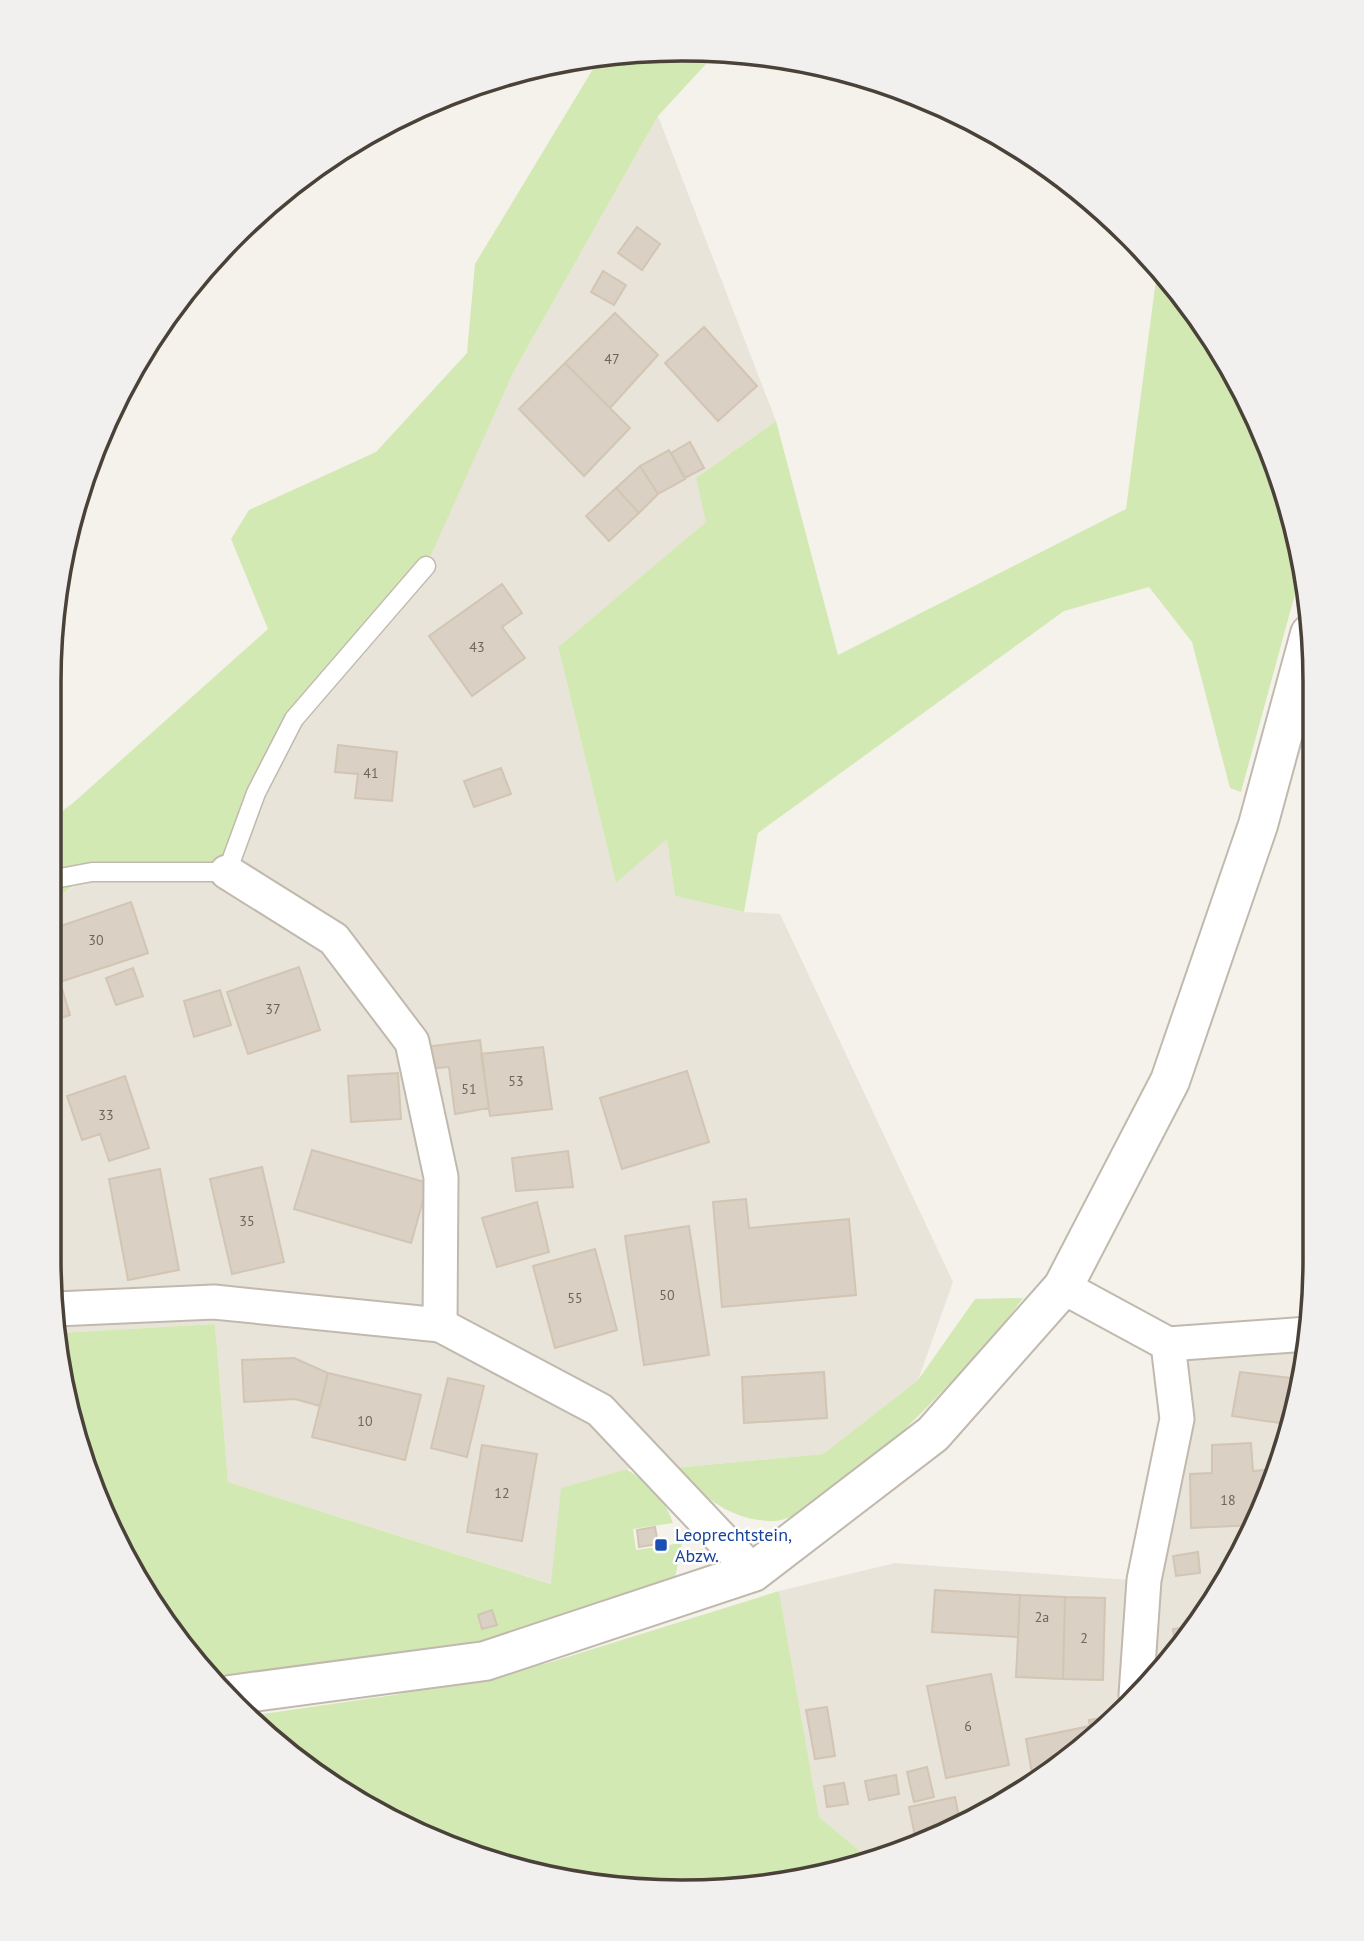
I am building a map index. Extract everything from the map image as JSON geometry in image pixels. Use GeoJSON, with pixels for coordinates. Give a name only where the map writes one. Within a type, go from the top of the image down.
{"type":"FeatureCollection","features":[{"type":"Feature","properties":{"kind":"street"},"geometry":{"type":"LineString","coordinates":[[239,1694],[485,1661],[753,1572],[933,1434],[1063,1287],[1170,1081],[1258,825],[1302,663]]}},
{"type":"Feature","properties":{"kind":"street"},"geometry":{"type":"LineString","coordinates":[[227,872],[334,939],[412,1042],[440,1177],[440,1325]]}},
{"type":"Feature","properties":{"kind":"street"},"geometry":{"type":"LineString","coordinates":[[1063,1287],[1168,1343],[1298,1335]]}},
{"type":"Feature","properties":{"kind":"street"},"geometry":{"type":"LineString","coordinates":[[64,1309],[214,1303],[440,1325],[600,1410],[753,1572]]}},
{"type":"Feature","properties":{"kind":"street"},"geometry":{"type":"LineString","coordinates":[[1137,1681],[1144,1580],[1177,1419],[1168,1343]]}},
{"type":"Feature","properties":{"kind":"lane"},"geometry":{"type":"LineString","coordinates":[[61,878],[92,872],[227,872],[256,793],[295,719],[426,566]]}},
{"type":"Feature","properties":{"kind":"shaded area"},"geometry":{"type":"Polygon","coordinates":[[[658,116],[776,421],[696,478],[707,522],[558,647],[616,883],[667,838],[675,896],[744,912],[780,914],[953,1282],[918,1380],[823,1454],[673,1468],[626,1469],[562,1488],[552,1584],[228,1482],[215,1324],[66,1333],[61,1259],[61,896],[293,722],[425,566],[513,373],[658,116]]]}},
{"type":"Feature","properties":{"kind":"shaded area"},"geometry":{"type":"Polygon","coordinates":[[[1297,1342],[1282,1420],[1270,1459],[1239,1534],[1220,1569],[1198,1604],[1149,1668],[1091,1726],[1060,1751],[1027,1775],[957,1816],[862,1853],[819,1817],[779,1591],[895,1563],[1144,1581],[1187,1417],[1167,1345],[1297,1342]]]}},
{"type":"Feature","properties":{"kind":"green space"},"geometry":{"type":"Polygon","coordinates":[[[708,62],[658,116],[513,373],[426,566],[293,722],[227,872],[91,872],[61,896],[61,812],[268,629],[231,539],[249,510],[376,452],[467,353],[475,264],[593,68],[641,63],[708,62]]]}},
{"type":"Feature","properties":{"kind":"green space"},"geometry":{"type":"Polygon","coordinates":[[[1156,281],[1198,337],[1239,407],[1270,482],[1291,561],[1296,592],[1241,792],[1230,788],[1192,642],[1149,587],[1064,611],[758,833],[744,912],[675,896],[667,839],[616,883],[558,647],[706,522],[696,478],[776,421],[838,655],[1126,509],[1156,281]]]}},
{"type":"Feature","properties":{"kind":"green space"},"geometry":{"type":"Polygon","coordinates":[[[1023,1298],[978,1353],[907,1427],[832,1492],[799,1513],[774,1521],[758,1520],[730,1512],[707,1497],[673,1468],[823,1454],[918,1380],[975,1299],[1023,1298]]]}},
{"type":"Feature","properties":{"kind":"green space"},"geometry":{"type":"Polygon","coordinates":[[[215,1324],[228,1482],[551,1584],[561,1488],[626,1469],[654,1492],[670,1514],[673,1523],[633,1529],[636,1550],[682,1543],[675,1578],[657,1597],[529,1639],[230,1684],[166,1604],[125,1534],[94,1459],[82,1420],[66,1333],[215,1324]]]}},
{"type":"Feature","properties":{"kind":"green space"},"geometry":{"type":"Polygon","coordinates":[[[779,1591],[819,1817],[862,1853],[803,1868],[763,1874],[682,1880],[601,1874],[521,1859],[444,1832],[372,1797],[304,1751],[260,1714],[394,1695],[548,1663],[779,1591]]]}},
{"type":"Feature","properties":{"kind":"building"},"geometry":{"type":"Polygon","coordinates":[[[637,227],[660,244],[642,270],[618,253],[637,227]]]}},
{"type":"Feature","properties":{"kind":"building"},"geometry":{"type":"Polygon","coordinates":[[[603,271],[626,285],[614,305],[591,292],[603,271]]]}},
{"type":"Feature","properties":{"kind":"building"},"geometry":{"type":"Polygon","coordinates":[[[615,313],[658,355],[610,408],[565,363],[615,313]]]}},
{"type":"Feature","properties":{"kind":"building"},"geometry":{"type":"Polygon","coordinates":[[[704,327],[757,386],[718,421],[665,363],[704,327]]]}},
{"type":"Feature","properties":{"kind":"building"},"geometry":{"type":"Polygon","coordinates":[[[565,363],[630,428],[584,476],[519,409],[565,363]]]}},
{"type":"Feature","properties":{"kind":"building"},"geometry":{"type":"Polygon","coordinates":[[[690,442],[704,468],[685,478],[671,453],[690,442]]]}},
{"type":"Feature","properties":{"kind":"building"},"geometry":{"type":"Polygon","coordinates":[[[669,450],[685,479],[658,494],[640,466],[669,450]]]}},
{"type":"Feature","properties":{"kind":"building"},"geometry":{"type":"Polygon","coordinates":[[[640,466],[658,494],[639,513],[616,488],[640,466]]]}},
{"type":"Feature","properties":{"kind":"building"},"geometry":{"type":"Polygon","coordinates":[[[616,488],[639,513],[609,541],[586,516],[616,488]]]}},
{"type":"Feature","properties":{"kind":"building"},"geometry":{"type":"Polygon","coordinates":[[[502,584],[522,613],[502,627],[525,658],[472,696],[429,636],[502,584]]]}},
{"type":"Feature","properties":{"kind":"building"},"geometry":{"type":"Polygon","coordinates":[[[338,745],[397,752],[392,801],[355,798],[358,774],[335,772],[338,745]]]}},
{"type":"Feature","properties":{"kind":"building"},"geometry":{"type":"Polygon","coordinates":[[[501,768],[511,794],[474,807],[464,781],[501,768]]]}},
{"type":"Feature","properties":{"kind":"building"},"geometry":{"type":"Polygon","coordinates":[[[131,902],[148,953],[61,982],[61,926],[131,902]]]}},
{"type":"Feature","properties":{"kind":"building"},"geometry":{"type":"Polygon","coordinates":[[[299,967],[320,1030],[248,1054],[227,992],[299,967]]]}},
{"type":"Feature","properties":{"kind":"building"},"geometry":{"type":"Polygon","coordinates":[[[133,968],[143,996],[116,1005],[106,978],[133,968]]]}},
{"type":"Feature","properties":{"kind":"building"},"geometry":{"type":"Polygon","coordinates":[[[61,985],[70,1015],[61,1018],[61,985]]]}},
{"type":"Feature","properties":{"kind":"building"},"geometry":{"type":"Polygon","coordinates":[[[220,990],[231,1025],[194,1037],[184,1001],[220,990]]]}},
{"type":"Feature","properties":{"kind":"building"},"geometry":{"type":"Polygon","coordinates":[[[480,1040],[489,1108],[455,1114],[449,1067],[426,1069],[424,1047],[480,1040]]]}},
{"type":"Feature","properties":{"kind":"building"},"geometry":{"type":"Polygon","coordinates":[[[543,1047],[552,1109],[490,1116],[481,1054],[543,1047]]]}},
{"type":"Feature","properties":{"kind":"building"},"geometry":{"type":"Polygon","coordinates":[[[687,1071],[709,1142],[622,1169],[600,1098],[687,1071]]]}},
{"type":"Feature","properties":{"kind":"building"},"geometry":{"type":"Polygon","coordinates":[[[398,1073],[401,1119],[351,1122],[348,1076],[398,1073]]]}},
{"type":"Feature","properties":{"kind":"building"},"geometry":{"type":"Polygon","coordinates":[[[125,1076],[149,1148],[109,1161],[100,1134],[82,1140],[67,1096],[125,1076]]]}},
{"type":"Feature","properties":{"kind":"building"},"geometry":{"type":"Polygon","coordinates":[[[312,1150],[428,1183],[411,1243],[294,1209],[312,1150]]]}},
{"type":"Feature","properties":{"kind":"building"},"geometry":{"type":"Polygon","coordinates":[[[568,1151],[573,1187],[516,1191],[512,1158],[568,1151]]]}},
{"type":"Feature","properties":{"kind":"building"},"geometry":{"type":"Polygon","coordinates":[[[262,1167],[284,1262],[232,1274],[210,1179],[262,1167]]]}},
{"type":"Feature","properties":{"kind":"building"},"geometry":{"type":"Polygon","coordinates":[[[160,1169],[179,1270],[128,1280],[109,1179],[160,1169]]]}},
{"type":"Feature","properties":{"kind":"building"},"geometry":{"type":"Polygon","coordinates":[[[746,1199],[749,1228],[849,1219],[856,1295],[722,1307],[713,1202],[746,1199]]]}},
{"type":"Feature","properties":{"kind":"building"},"geometry":{"type":"Polygon","coordinates":[[[537,1202],[549,1252],[497,1267],[482,1218],[537,1202]]]}},
{"type":"Feature","properties":{"kind":"building"},"geometry":{"type":"Polygon","coordinates":[[[689,1226],[709,1355],[644,1365],[625,1236],[689,1226]]]}},
{"type":"Feature","properties":{"kind":"building"},"geometry":{"type":"Polygon","coordinates":[[[595,1249],[617,1330],[555,1348],[533,1266],[595,1249]]]}},
{"type":"Feature","properties":{"kind":"building"},"geometry":{"type":"Polygon","coordinates":[[[294,1358],[328,1373],[320,1406],[295,1399],[244,1402],[242,1360],[294,1358]]]}},
{"type":"Feature","properties":{"kind":"building"},"geometry":{"type":"Polygon","coordinates":[[[824,1372],[827,1418],[744,1423],[742,1377],[824,1372]]]}},
{"type":"Feature","properties":{"kind":"building"},"geometry":{"type":"Polygon","coordinates":[[[1240,1372],[1291,1378],[1281,1423],[1232,1416],[1240,1372]]]}},
{"type":"Feature","properties":{"kind":"building"},"geometry":{"type":"Polygon","coordinates":[[[328,1373],[421,1395],[405,1460],[312,1437],[328,1373]]]}},
{"type":"Feature","properties":{"kind":"building"},"geometry":{"type":"Polygon","coordinates":[[[448,1378],[484,1386],[467,1457],[431,1448],[448,1378]]]}},
{"type":"Feature","properties":{"kind":"building"},"geometry":{"type":"Polygon","coordinates":[[[1251,1443],[1253,1471],[1266,1470],[1243,1526],[1191,1528],[1190,1474],[1212,1473],[1212,1445],[1251,1443]]]}},
{"type":"Feature","properties":{"kind":"building"},"geometry":{"type":"Polygon","coordinates":[[[482,1445],[537,1454],[522,1541],[467,1532],[482,1445]]]}},
{"type":"Feature","properties":{"kind":"building"},"geometry":{"type":"Polygon","coordinates":[[[655,1527],[658,1544],[639,1547],[637,1530],[655,1527]]]}},
{"type":"Feature","properties":{"kind":"building"},"geometry":{"type":"Polygon","coordinates":[[[1198,1552],[1200,1573],[1176,1576],[1173,1556],[1198,1552]]]}},
{"type":"Feature","properties":{"kind":"building"},"geometry":{"type":"Polygon","coordinates":[[[935,1590],[1020,1595],[1018,1637],[932,1632],[935,1590]]]}},
{"type":"Feature","properties":{"kind":"building"},"geometry":{"type":"Polygon","coordinates":[[[1020,1595],[1065,1597],[1063,1679],[1016,1677],[1020,1595]]]}},
{"type":"Feature","properties":{"kind":"building"},"geometry":{"type":"Polygon","coordinates":[[[1065,1597],[1105,1598],[1103,1680],[1063,1679],[1065,1597]]]}},
{"type":"Feature","properties":{"kind":"building"},"geometry":{"type":"Polygon","coordinates":[[[492,1610],[497,1625],[482,1629],[478,1615],[492,1610]]]}},
{"type":"Feature","properties":{"kind":"building"},"geometry":{"type":"Polygon","coordinates":[[[991,1674],[1009,1765],[946,1778],[927,1686],[991,1674]]]}},
{"type":"Feature","properties":{"kind":"building"},"geometry":{"type":"Polygon","coordinates":[[[827,1707],[835,1756],[815,1759],[806,1710],[827,1707]]]}},
{"type":"Feature","properties":{"kind":"building"},"geometry":{"type":"Polygon","coordinates":[[[1099,1718],[1090,1727],[1089,1720],[1099,1718]]]}},
{"type":"Feature","properties":{"kind":"building"},"geometry":{"type":"Polygon","coordinates":[[[1090,1726],[1032,1772],[1026,1739],[1090,1726]]]}},
{"type":"Feature","properties":{"kind":"building"},"geometry":{"type":"Polygon","coordinates":[[[927,1767],[934,1797],[914,1802],[907,1772],[927,1767]]]}},
{"type":"Feature","properties":{"kind":"building"},"geometry":{"type":"Polygon","coordinates":[[[896,1775],[899,1794],[869,1800],[865,1781],[896,1775]]]}},
{"type":"Feature","properties":{"kind":"building"},"geometry":{"type":"Polygon","coordinates":[[[844,1783],[848,1804],[827,1807],[824,1786],[844,1783]]]}},
{"type":"Feature","properties":{"kind":"building"},"geometry":{"type":"Polygon","coordinates":[[[955,1797],[959,1815],[915,1834],[909,1807],[955,1797]]]}},
{"type":"Feature","properties":{"kind":"place","name":"Leoprechtstein, Abzw."},"geometry":{"type":"Point","coordinates":[661,1545]}}]}
